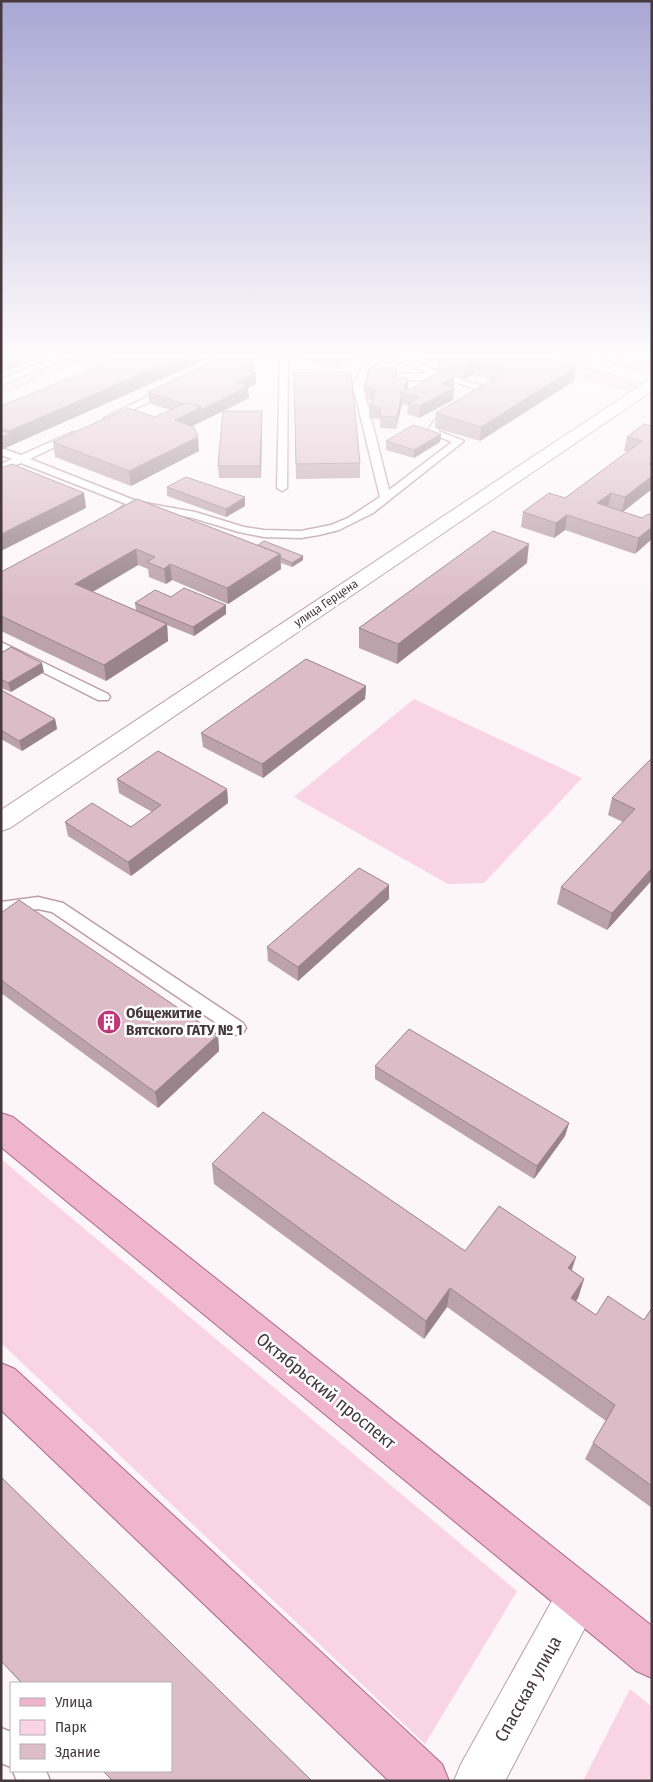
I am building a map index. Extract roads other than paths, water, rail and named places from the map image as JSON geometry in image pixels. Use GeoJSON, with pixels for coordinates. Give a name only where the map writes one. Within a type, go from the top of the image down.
{"type":"FeatureCollection","features":[{"type":"Feature","properties":{"kind":"main road","name":"Октябрьский проспект"},"geometry":{"type":"LineString","coordinates":[[1,1126],[652,1655]]}},
{"type":"Feature","properties":{"kind":"main road"},"geometry":{"type":"LineString","coordinates":[[1,1382],[425,1781]]}},
{"type":"Feature","properties":{"kind":"street","name":"улица Герцена"},"geometry":{"type":"LineString","coordinates":[[1,822],[572,438]]}},
{"type":"Feature","properties":{"kind":"street","name":"Спасская улица"},"geometry":{"type":"LineString","coordinates":[[478,1781],[579,1597]]}},
{"type":"Feature","properties":{"kind":"lane"},"geometry":{"type":"LineString","coordinates":[[1,468],[66,438]]}},
{"type":"Feature","properties":{"kind":"lane"},"geometry":{"type":"LineString","coordinates":[[282,488],[285,438]]}},
{"type":"Feature","properties":{"kind":"lane"},"geometry":{"type":"LineString","coordinates":[[371,438],[386,498]]}},
{"type":"Feature","properties":{"kind":"lane"},"geometry":{"type":"LineString","coordinates":[[1,451],[135,504],[195,515],[241,529],[289,536],[332,530],[363,516],[459,441],[450,438]]}},
{"type":"Feature","properties":{"kind":"lane"},"geometry":{"type":"LineString","coordinates":[[110,518],[135,504]]}},
{"type":"Feature","properties":{"kind":"lane"},"geometry":{"type":"LineString","coordinates":[[1,646],[103,697]]}},
{"type":"Feature","properties":{"kind":"lane"},"geometry":{"type":"LineString","coordinates":[[1,908],[38,902],[57,907],[237,1028]]}},
{"type":"Feature","properties":{"kind":"lane"},"geometry":{"type":"LineString","coordinates":[[1,1742],[10,1752]]}},
{"type":"Feature","properties":{"kind":"place","name":"Общежитие Вятского ГАТУ № 1"},"geometry":{"type":"Point","coordinates":[109,1022]}}]}
